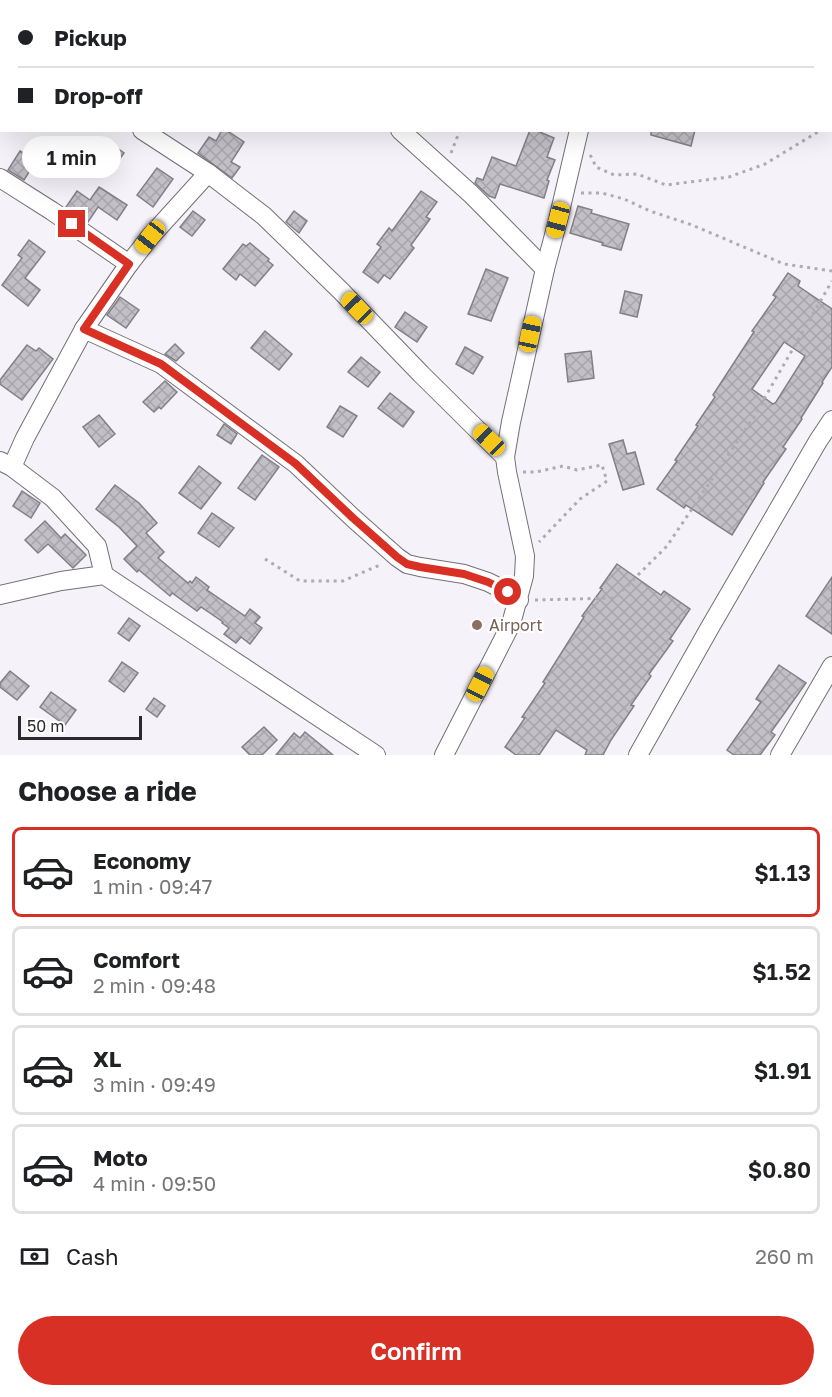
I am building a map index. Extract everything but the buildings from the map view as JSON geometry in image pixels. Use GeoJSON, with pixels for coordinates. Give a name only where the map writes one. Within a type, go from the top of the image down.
{"type":"FeatureCollection","features":[{"type":"Feature","properties":{"kind":"street"},"geometry":{"type":"LineString","coordinates":[[145,132],[208,173],[264,216],[341,291],[506,464]]}},
{"type":"Feature","properties":{"kind":"street"},"geometry":{"type":"LineString","coordinates":[[402,132],[471,194],[545,269]]}},
{"type":"Feature","properties":{"kind":"street"},"geometry":{"type":"LineString","coordinates":[[444,755],[511,624],[519,600],[525,556],[506,464],[511,422],[577,135]]}},
{"type":"Feature","properties":{"kind":"street"},"geometry":{"type":"LineString","coordinates":[[104,575],[97,546],[53,498],[6,464],[25,438],[84,329],[129,264],[150,237],[208,173]]}},
{"type":"Feature","properties":{"kind":"street"},"geometry":{"type":"LineString","coordinates":[[0,178],[129,264]]}},
{"type":"Feature","properties":{"kind":"street"},"geometry":{"type":"LineString","coordinates":[[84,329],[161,364],[296,464],[353,518],[407,564],[464,574],[488,582],[519,600]]}},
{"type":"Feature","properties":{"kind":"street"},"geometry":{"type":"LineString","coordinates":[[638,755],[832,420]]}},
{"type":"Feature","properties":{"kind":"street"},"geometry":{"type":"LineString","coordinates":[[0,595],[61,581],[104,575],[376,755]]}},
{"type":"Feature","properties":{"kind":"street"},"geometry":{"type":"LineString","coordinates":[[780,755],[832,666]]}},
{"type":"Feature","properties":{"kind":"path"},"geometry":{"type":"LineString","coordinates":[[442,168],[449,158],[459,132]]}},
{"type":"Feature","properties":{"kind":"path"},"geometry":{"type":"LineString","coordinates":[[577,135],[596,167],[614,175],[637,174],[666,185],[729,177],[765,164],[818,132]]}},
{"type":"Feature","properties":{"kind":"path"},"geometry":{"type":"LineString","coordinates":[[565,190],[578,193],[602,193],[624,199],[784,264],[832,272]]}},
{"type":"Feature","properties":{"kind":"path"},"geometry":{"type":"LineString","coordinates":[[519,600],[615,598],[667,546],[753,418],[832,281]]}},
{"type":"Feature","properties":{"kind":"path"},"geometry":{"type":"LineString","coordinates":[[506,464],[536,472],[563,466],[577,470],[602,465],[607,481],[580,499],[525,556]]}},
{"type":"Feature","properties":{"kind":"path"},"geometry":{"type":"LineString","coordinates":[[265,559],[300,581],[343,581],[397,557]]}},
{"type":"Feature","properties":{"kind":"place","name":"Airport"},"geometry":{"type":"Point","coordinates":[477,625]}},
{"type":"Feature","properties":{"kind":"route"},"geometry":{"type":"LineString","coordinates":[[72,224],[129,264],[84,329],[161,364],[233,416],[296,464],[353,518],[407,564],[464,574],[508,592]]}}]}
